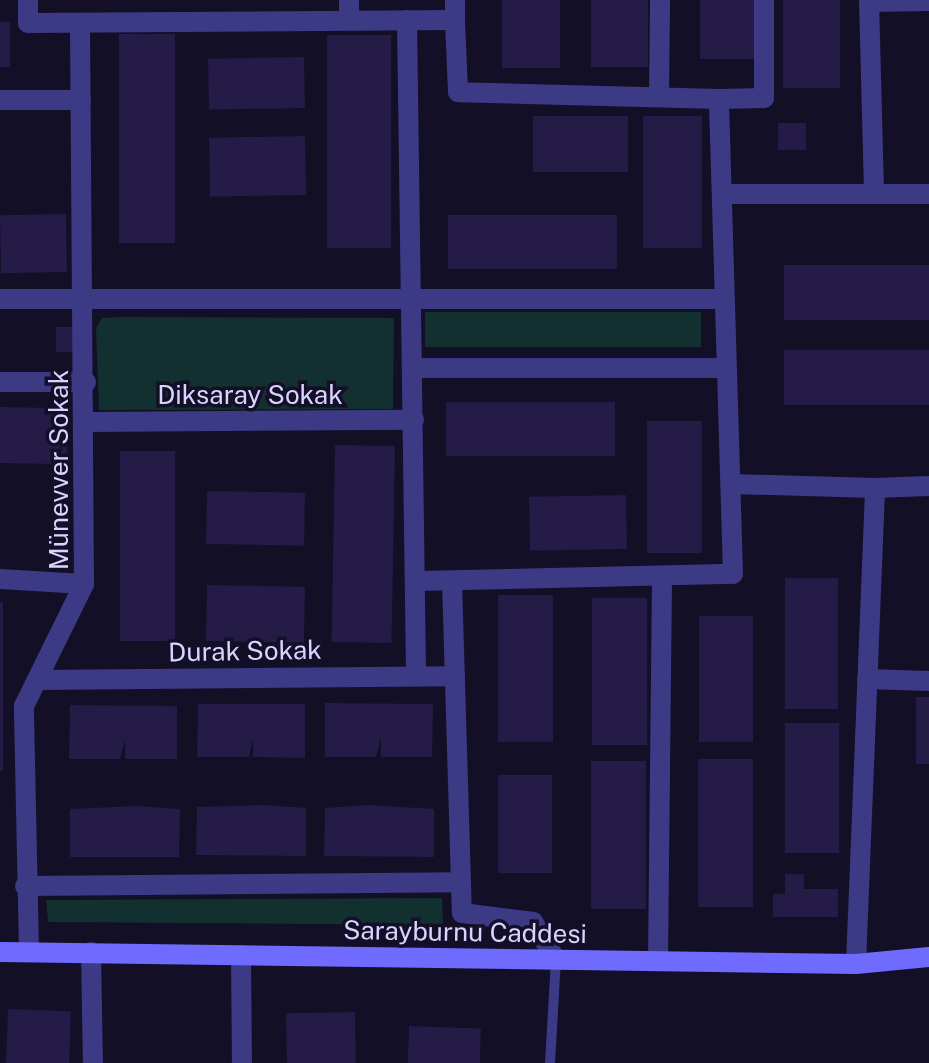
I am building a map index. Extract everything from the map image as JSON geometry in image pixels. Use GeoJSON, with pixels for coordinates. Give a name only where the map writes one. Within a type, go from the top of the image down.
{"type":"FeatureCollection","features":[{"type":"Feature","properties":{"kind":"street"},"geometry":{"type":"LineString","coordinates":[[28,0],[28,23],[349,10],[407,20],[455,10],[458,92],[719,99],[764,98],[764,0]]}},
{"type":"Feature","properties":{"kind":"street"},"geometry":{"type":"LineString","coordinates":[[659,97],[660,0]]}},
{"type":"Feature","properties":{"kind":"street"},"geometry":{"type":"LineString","coordinates":[[874,194],[869,1],[929,1]]}},
{"type":"Feature","properties":{"kind":"street"},"geometry":{"type":"LineString","coordinates":[[407,20],[416,674]]}},
{"type":"Feature","properties":{"kind":"street","name":"Münevver Sokak"},"geometry":{"type":"LineString","coordinates":[[29,952],[25,886],[24,706],[84,584],[87,422],[80,23]]}},
{"type":"Feature","properties":{"kind":"street"},"geometry":{"type":"LineString","coordinates":[[417,581],[733,574],[719,99]]}},
{"type":"Feature","properties":{"kind":"street"},"geometry":{"type":"LineString","coordinates":[[0,100],[81,100]]}},
{"type":"Feature","properties":{"kind":"street"},"geometry":{"type":"LineString","coordinates":[[722,194],[929,194]]}},
{"type":"Feature","properties":{"kind":"street"},"geometry":{"type":"LineString","coordinates":[[0,299],[412,303],[725,299]]}},
{"type":"Feature","properties":{"kind":"street"},"geometry":{"type":"LineString","coordinates":[[413,368],[726,368]]}},
{"type":"Feature","properties":{"kind":"street"},"geometry":{"type":"LineString","coordinates":[[0,382],[86,382]]}},
{"type":"Feature","properties":{"kind":"street","name":"Diksaray Sokak"},"geometry":{"type":"LineString","coordinates":[[87,422],[414,420]]}},
{"type":"Feature","properties":{"kind":"street"},"geometry":{"type":"LineString","coordinates":[[731,484],[875,488],[929,486]]}},
{"type":"Feature","properties":{"kind":"street"},"geometry":{"type":"LineString","coordinates":[[856,964],[875,488]]}},
{"type":"Feature","properties":{"kind":"street"},"geometry":{"type":"LineString","coordinates":[[658,961],[662,576]]}},
{"type":"Feature","properties":{"kind":"street"},"geometry":{"type":"LineString","coordinates":[[0,579],[84,584]]}},
{"type":"Feature","properties":{"kind":"street"},"geometry":{"type":"LineString","coordinates":[[452,581],[462,913],[533,922],[556,960]]}},
{"type":"Feature","properties":{"kind":"street","name":"Durak Sokak"},"geometry":{"type":"LineString","coordinates":[[37,680],[455,676]]}},
{"type":"Feature","properties":{"kind":"street"},"geometry":{"type":"LineString","coordinates":[[867,679],[929,681]]}},
{"type":"Feature","properties":{"kind":"street"},"geometry":{"type":"LineString","coordinates":[[25,886],[461,882]]}},
{"type":"Feature","properties":{"kind":"street","name":"Sarayburnu Caddesi"},"geometry":{"type":"LineString","coordinates":[[0,952],[856,964],[929,957]]}},
{"type":"Feature","properties":{"kind":"street"},"geometry":{"type":"LineString","coordinates":[[91,952],[93,1063]]}},
{"type":"Feature","properties":{"kind":"street"},"geometry":{"type":"LineString","coordinates":[[241,955],[242,1063]]}},
{"type":"Feature","properties":{"kind":"lane"},"geometry":{"type":"LineString","coordinates":[[550,1063],[556,960]]}},
{"type":"Feature","properties":{"kind":"green space"},"geometry":{"type":"Polygon","coordinates":[[[425,312],[701,312],[701,347],[425,347],[425,312]]]}},
{"type":"Feature","properties":{"kind":"green space"},"geometry":{"type":"Polygon","coordinates":[[[102,318],[394,318],[393,409],[99,410],[96,328],[102,318]]]}},
{"type":"Feature","properties":{"kind":"green space"},"geometry":{"type":"Polygon","coordinates":[[[442,898],[443,925],[48,922],[46,900],[442,898]]]}},
{"type":"Feature","properties":{"kind":"building"},"geometry":{"type":"Polygon","coordinates":[[[502,0],[560,0],[560,68],[502,68],[502,0]]]}},
{"type":"Feature","properties":{"kind":"building"},"geometry":{"type":"Polygon","coordinates":[[[591,0],[648,0],[648,67],[591,67],[591,0]]]}},
{"type":"Feature","properties":{"kind":"building"},"geometry":{"type":"Polygon","coordinates":[[[700,0],[756,0],[756,59],[700,59],[700,0]]]}},
{"type":"Feature","properties":{"kind":"building"},"geometry":{"type":"Polygon","coordinates":[[[783,0],[840,0],[840,88],[783,88],[783,0]]]}},
{"type":"Feature","properties":{"kind":"building"},"geometry":{"type":"Polygon","coordinates":[[[0,22],[10,22],[10,67],[0,67],[0,22]]]}},
{"type":"Feature","properties":{"kind":"building"},"geometry":{"type":"Polygon","coordinates":[[[119,34],[175,34],[175,243],[119,243],[119,34]]]}},
{"type":"Feature","properties":{"kind":"building"},"geometry":{"type":"Polygon","coordinates":[[[327,35],[391,35],[391,248],[327,248],[327,35]]]}},
{"type":"Feature","properties":{"kind":"building"},"geometry":{"type":"Polygon","coordinates":[[[304,57],[305,108],[209,110],[208,59],[304,57]]]}},
{"type":"Feature","properties":{"kind":"building"},"geometry":{"type":"Polygon","coordinates":[[[533,116],[628,116],[628,172],[533,172],[533,116]]]}},
{"type":"Feature","properties":{"kind":"building"},"geometry":{"type":"Polygon","coordinates":[[[643,116],[702,116],[702,248],[643,248],[643,116]]]}},
{"type":"Feature","properties":{"kind":"building"},"geometry":{"type":"Polygon","coordinates":[[[778,123],[806,123],[806,150],[778,150],[778,123]]]}},
{"type":"Feature","properties":{"kind":"building"},"geometry":{"type":"Polygon","coordinates":[[[305,136],[306,195],[210,197],[209,138],[305,136]]]}},
{"type":"Feature","properties":{"kind":"building"},"geometry":{"type":"Polygon","coordinates":[[[66,214],[67,272],[1,273],[0,215],[66,214]]]}},
{"type":"Feature","properties":{"kind":"building"},"geometry":{"type":"Polygon","coordinates":[[[448,215],[617,215],[617,269],[448,269],[448,215]]]}},
{"type":"Feature","properties":{"kind":"building"},"geometry":{"type":"Polygon","coordinates":[[[784,265],[929,265],[929,320],[784,320],[784,265]]]}},
{"type":"Feature","properties":{"kind":"building"},"geometry":{"type":"Polygon","coordinates":[[[56,327],[76,327],[76,352],[56,352],[56,327]]]}},
{"type":"Feature","properties":{"kind":"building"},"geometry":{"type":"Polygon","coordinates":[[[784,350],[929,350],[929,405],[784,405],[784,350]]]}},
{"type":"Feature","properties":{"kind":"building"},"geometry":{"type":"Polygon","coordinates":[[[446,402],[615,402],[615,456],[446,456],[446,402]]]}},
{"type":"Feature","properties":{"kind":"building"},"geometry":{"type":"Polygon","coordinates":[[[0,407],[68,408],[67,464],[0,463],[0,407]]]}},
{"type":"Feature","properties":{"kind":"building"},"geometry":{"type":"Polygon","coordinates":[[[647,421],[702,421],[702,553],[647,553],[647,421]]]}},
{"type":"Feature","properties":{"kind":"building"},"geometry":{"type":"Polygon","coordinates":[[[335,445],[395,446],[392,643],[332,642],[335,445]]]}},
{"type":"Feature","properties":{"kind":"building"},"geometry":{"type":"Polygon","coordinates":[[[120,451],[175,451],[175,641],[120,641],[120,451]]]}},
{"type":"Feature","properties":{"kind":"building"},"geometry":{"type":"Polygon","coordinates":[[[207,491],[305,493],[304,546],[206,544],[207,491]]]}},
{"type":"Feature","properties":{"kind":"building"},"geometry":{"type":"Polygon","coordinates":[[[626,495],[627,549],[530,551],[529,497],[626,495]]]}},
{"type":"Feature","properties":{"kind":"building"},"geometry":{"type":"Polygon","coordinates":[[[785,578],[838,578],[838,709],[785,709],[785,578]]]}},
{"type":"Feature","properties":{"kind":"building"},"geometry":{"type":"Polygon","coordinates":[[[207,585],[305,587],[304,643],[206,641],[207,585]]]}},
{"type":"Feature","properties":{"kind":"building"},"geometry":{"type":"Polygon","coordinates":[[[498,595],[553,595],[553,742],[498,742],[498,595]]]}},
{"type":"Feature","properties":{"kind":"building"},"geometry":{"type":"Polygon","coordinates":[[[592,598],[647,598],[647,745],[592,745],[592,598]]]}},
{"type":"Feature","properties":{"kind":"building"},"geometry":{"type":"Polygon","coordinates":[[[0,602],[3,602],[3,771],[0,771],[0,602]]]}},
{"type":"Feature","properties":{"kind":"building"},"geometry":{"type":"Polygon","coordinates":[[[699,616],[753,616],[753,742],[699,742],[699,616]]]}},
{"type":"Feature","properties":{"kind":"building"},"geometry":{"type":"Polygon","coordinates":[[[916,697],[929,697],[929,764],[916,764],[916,697]]]}},
{"type":"Feature","properties":{"kind":"building"},"geometry":{"type":"Polygon","coordinates":[[[325,703],[433,704],[432,757],[381,757],[381,738],[376,757],[325,757],[325,703]]]}},
{"type":"Feature","properties":{"kind":"building"},"geometry":{"type":"Polygon","coordinates":[[[198,704],[305,704],[305,758],[253,757],[253,738],[249,757],[197,757],[198,704]]]}},
{"type":"Feature","properties":{"kind":"building"},"geometry":{"type":"Polygon","coordinates":[[[70,705],[177,706],[177,759],[125,759],[125,740],[120,759],[69,759],[70,705]]]}},
{"type":"Feature","properties":{"kind":"building"},"geometry":{"type":"Polygon","coordinates":[[[785,723],[839,723],[839,853],[785,853],[785,723]]]}},
{"type":"Feature","properties":{"kind":"building"},"geometry":{"type":"Polygon","coordinates":[[[698,759],[753,759],[753,907],[698,907],[698,759]]]}},
{"type":"Feature","properties":{"kind":"building"},"geometry":{"type":"Polygon","coordinates":[[[591,761],[646,761],[646,909],[591,909],[591,761]]]}},
{"type":"Feature","properties":{"kind":"building"},"geometry":{"type":"Polygon","coordinates":[[[498,775],[552,775],[552,873],[498,873],[498,775]]]}},
{"type":"Feature","properties":{"kind":"building"},"geometry":{"type":"Polygon","coordinates":[[[263,805],[306,808],[306,856],[196,855],[197,807],[263,805]]]}},
{"type":"Feature","properties":{"kind":"building"},"geometry":{"type":"Polygon","coordinates":[[[368,805],[434,809],[434,857],[324,856],[325,808],[368,805]]]}},
{"type":"Feature","properties":{"kind":"building"},"geometry":{"type":"Polygon","coordinates":[[[136,806],[180,809],[179,857],[70,857],[70,809],[136,806]]]}},
{"type":"Feature","properties":{"kind":"building"},"geometry":{"type":"Polygon","coordinates":[[[785,874],[804,874],[804,889],[838,889],[838,917],[773,917],[773,894],[785,894],[785,874]]]}},
{"type":"Feature","properties":{"kind":"building"},"geometry":{"type":"Polygon","coordinates":[[[8,1009],[71,1011],[69,1063],[6,1063],[8,1009]]]}},
{"type":"Feature","properties":{"kind":"building"},"geometry":{"type":"Polygon","coordinates":[[[355,1012],[356,1063],[287,1063],[286,1013],[355,1012]]]}},
{"type":"Feature","properties":{"kind":"building"},"geometry":{"type":"Polygon","coordinates":[[[409,1026],[481,1029],[480,1063],[408,1063],[409,1026]]]}}]}
